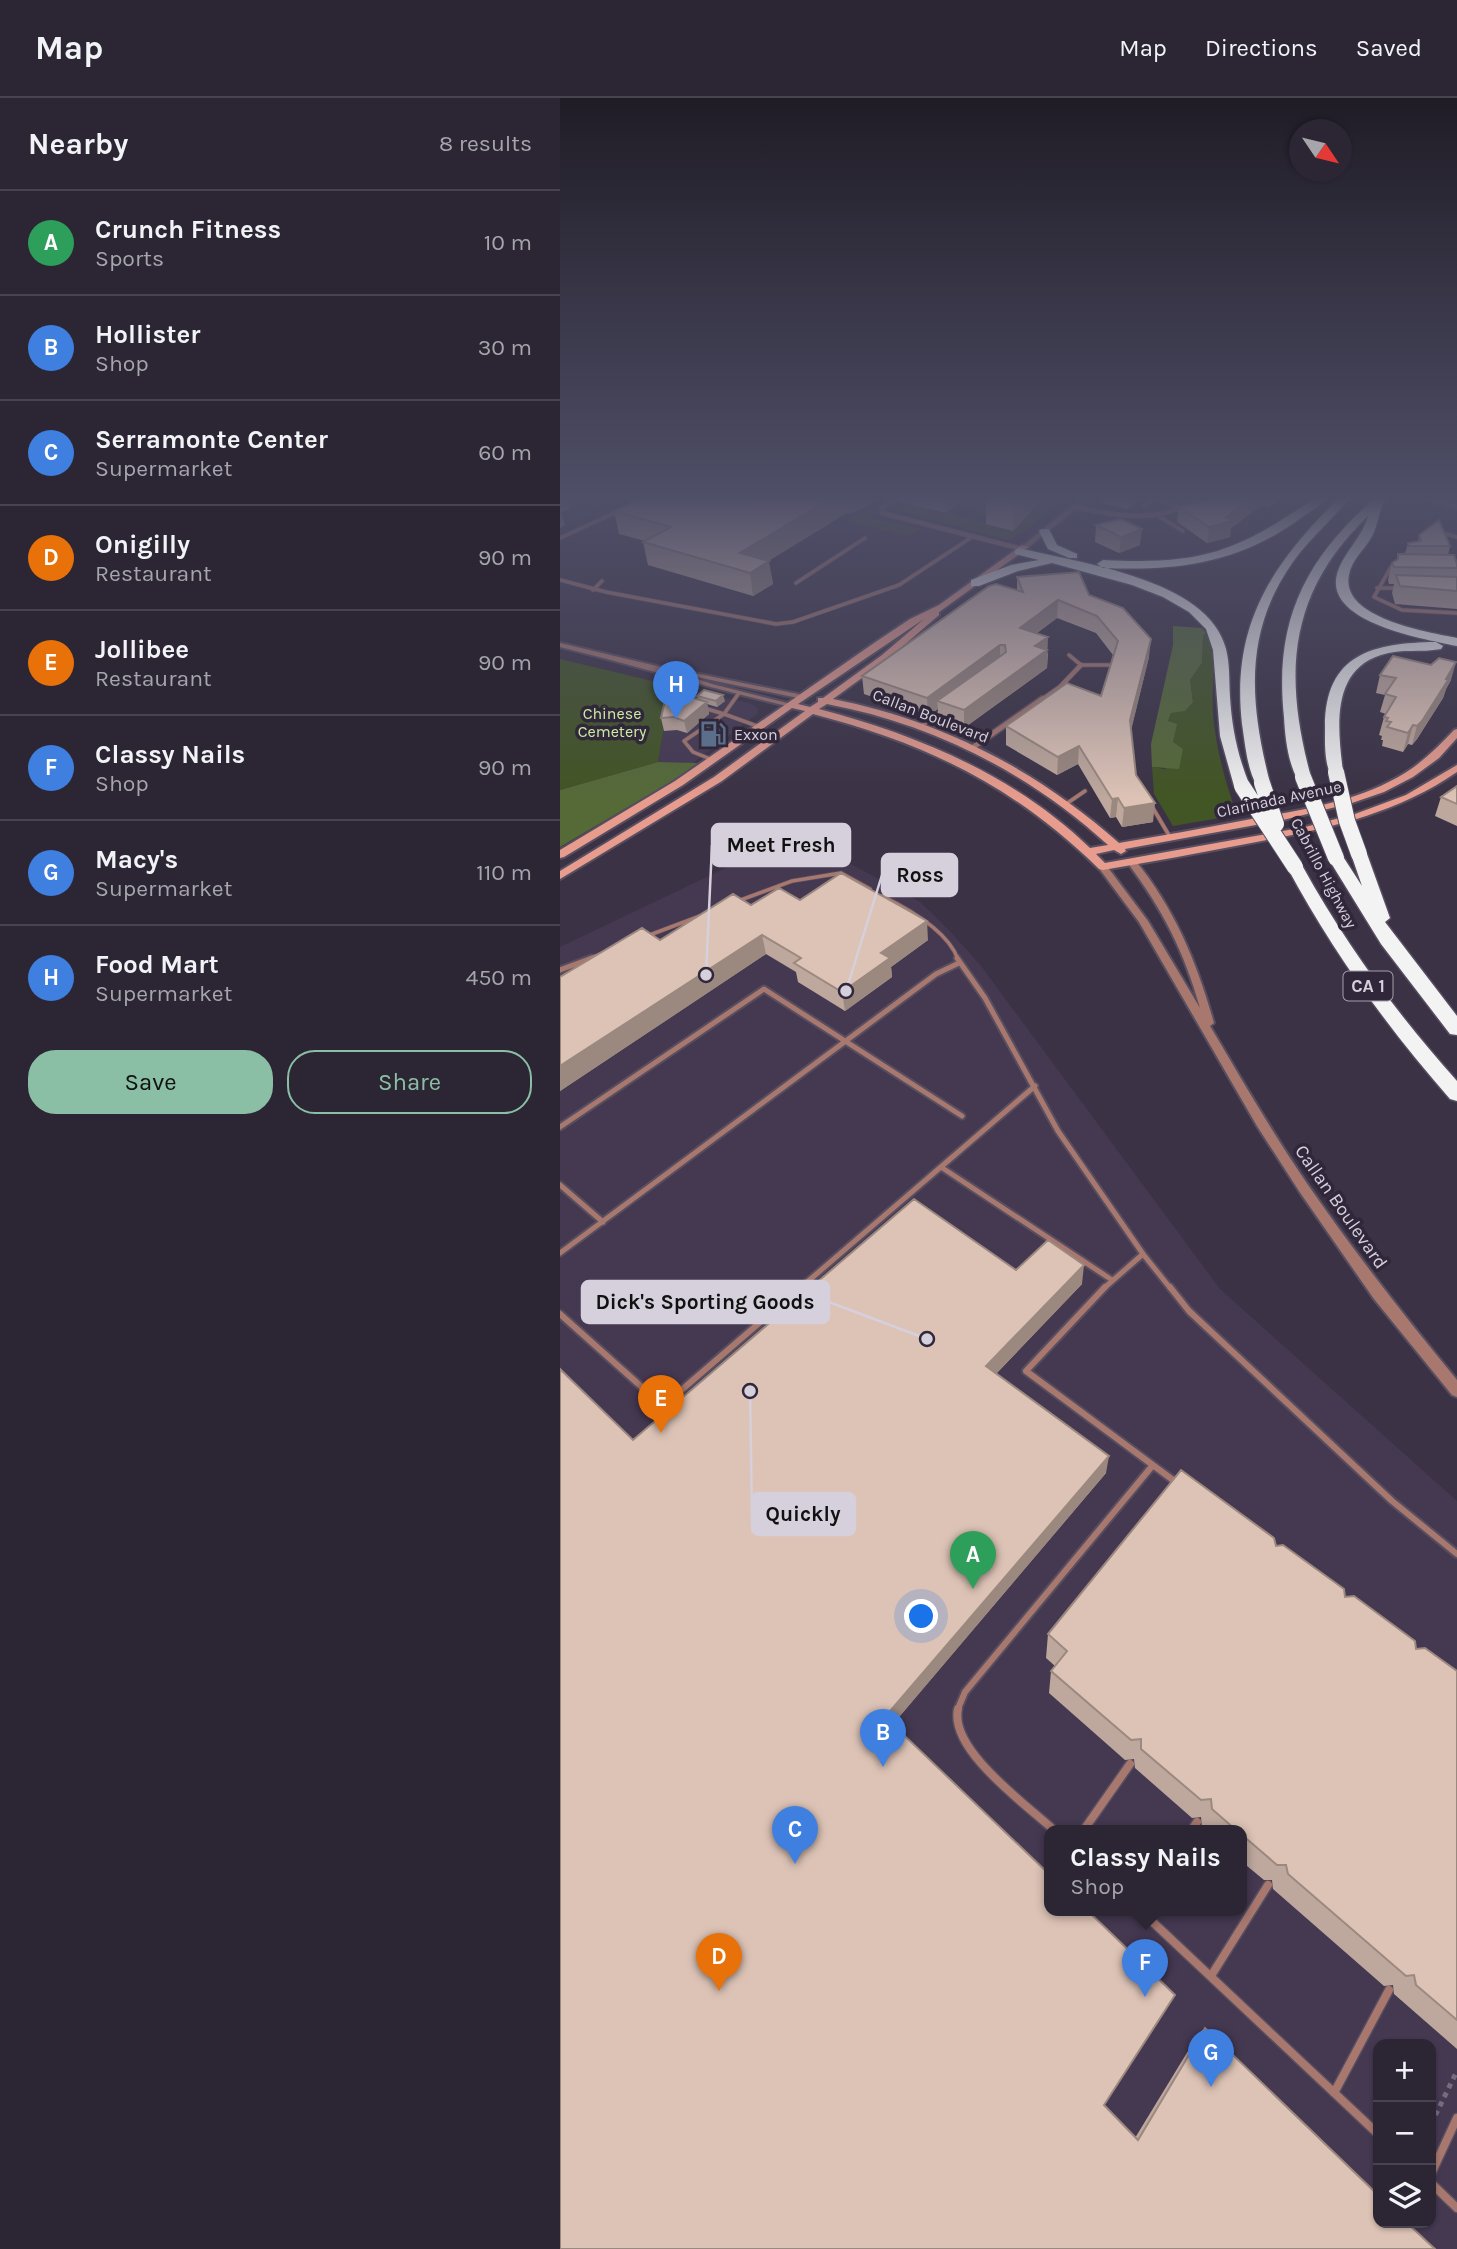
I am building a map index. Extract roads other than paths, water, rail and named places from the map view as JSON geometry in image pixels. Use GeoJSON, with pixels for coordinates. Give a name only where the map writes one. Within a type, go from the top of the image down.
{"type":"FeatureCollection","features":[{"type":"Feature","properties":{"kind":"highway"},"geometry":{"type":"LineString","coordinates":[[1176,598],[1190,606],[1208,622],[1220,645],[1226,740],[1242,786],[1295,867]]}},
{"type":"Feature","properties":{"kind":"highway","name":"Cabrillo Highway"},"geometry":{"type":"LineString","coordinates":[[1265,598],[1255,622],[1247,660],[1245,702],[1249,732],[1273,818],[1295,867],[1326,924],[1357,971],[1394,1020],[1457,1094]]}},
{"type":"Feature","properties":{"kind":"highway","name":"Cabrillo Highway"},"geometry":{"type":"LineString","coordinates":[[1304,598],[1288,662],[1287,689],[1291,726],[1303,777],[1336,858],[1387,940],[1457,1029]]}},
{"type":"Feature","properties":{"kind":"highway"},"geometry":{"type":"LineString","coordinates":[[1347,598],[1362,612],[1409,632],[1457,640]]}},
{"type":"Feature","properties":{"kind":"highway"},"geometry":{"type":"LineString","coordinates":[[1387,940],[1347,821],[1336,772],[1332,719],[1334,692],[1340,678],[1356,662],[1396,649],[1430,646],[1457,648]]}},
{"type":"Feature","properties":{"kind":"highway"},"geometry":{"type":"LineString","coordinates":[[1396,649],[1430,649],[1457,655]]}},
{"type":"Feature","properties":{"kind":"main road"},"geometry":{"type":"LineString","coordinates":[[560,855],[714,760],[902,628],[954,598]]}},
{"type":"Feature","properties":{"kind":"main road"},"geometry":{"type":"LineString","coordinates":[[560,876],[697,793],[898,648],[926,625],[942,607]]}},
{"type":"Feature","properties":{"kind":"main road","name":"Callan Boulevard"},"geometry":{"type":"LineString","coordinates":[[803,697],[867,710],[972,748],[1023,775],[1066,804],[1117,846],[1132,862]]}},
{"type":"Feature","properties":{"kind":"main road","name":"Callan Boulevard"},"geometry":{"type":"LineString","coordinates":[[791,705],[903,738],[965,765],[1032,805],[1103,867]]}},
{"type":"Feature","properties":{"kind":"main road","name":"Clarinada Avenue"},"geometry":{"type":"LineString","coordinates":[[1088,852],[1287,815],[1364,795],[1399,780],[1427,762],[1457,732]]}},
{"type":"Feature","properties":{"kind":"main road","name":"Clarinada Avenue"},"geometry":{"type":"LineString","coordinates":[[1103,867],[1334,824],[1410,797],[1457,768]]}},
{"type":"Feature","properties":{"kind":"street","name":"Callan Boulevard"},"geometry":{"type":"LineString","coordinates":[[560,645],[662,670],[709,676],[803,697]]}},
{"type":"Feature","properties":{"kind":"street"},"geometry":{"type":"LineString","coordinates":[[972,748],[1060,687],[1081,666]]}},
{"type":"Feature","properties":{"kind":"street","name":"Callan Boulevard"},"geometry":{"type":"LineString","coordinates":[[662,670],[740,694],[791,705]]}},
{"type":"Feature","properties":{"kind":"street","name":"Callan Boulevard"},"geometry":{"type":"LineString","coordinates":[[1132,862],[1163,903],[1187,949],[1211,1034]]}},
{"type":"Feature","properties":{"kind":"street","name":"Callan Boulevard"},"geometry":{"type":"LineString","coordinates":[[1103,867],[1143,921],[1261,1122],[1326,1222],[1457,1391]]}},
{"type":"Feature","properties":{"kind":"lane"},"geometry":{"type":"LineString","coordinates":[[638,598],[776,624],[793,622],[861,598]]}},
{"type":"Feature","properties":{"kind":"lane"},"geometry":{"type":"LineString","coordinates":[[1376,598],[1389,606],[1411,611],[1457,613]]}},
{"type":"Feature","properties":{"kind":"lane"},"geometry":{"type":"LineString","coordinates":[[1069,655],[1081,666],[1109,665]]}},
{"type":"Feature","properties":{"kind":"lane"},"geometry":{"type":"LineString","coordinates":[[685,679],[682,685],[690,704]]}},
{"type":"Feature","properties":{"kind":"lane"},"geometry":{"type":"LineString","coordinates":[[714,760],[693,752],[684,741],[724,714],[740,694]]}},
{"type":"Feature","properties":{"kind":"lane"},"geometry":{"type":"LineString","coordinates":[[920,727],[950,705]]}},
{"type":"Feature","properties":{"kind":"lane"},"geometry":{"type":"LineString","coordinates":[[701,707],[760,727]]}},
{"type":"Feature","properties":{"kind":"lane"},"geometry":{"type":"LineString","coordinates":[[1066,804],[1085,791]]}},
{"type":"Feature","properties":{"kind":"lane"},"geometry":{"type":"LineString","coordinates":[[1145,795],[1170,837]]}},
{"type":"Feature","properties":{"kind":"lane"},"geometry":{"type":"LineString","coordinates":[[730,905],[792,881],[841,873],[909,909],[953,947],[959,963],[985,998],[1058,1131],[1143,1254],[1189,1311],[1427,1532],[1457,1554]]}},
{"type":"Feature","properties":{"kind":"lane"},"geometry":{"type":"LineString","coordinates":[[642,938],[705,914]]}},
{"type":"Feature","properties":{"kind":"lane"},"geometry":{"type":"LineString","coordinates":[[560,970],[604,953]]}},
{"type":"Feature","properties":{"kind":"lane"},"geometry":{"type":"LineString","coordinates":[[560,1253],[936,974],[959,963]]}},
{"type":"Feature","properties":{"kind":"lane"},"geometry":{"type":"LineString","coordinates":[[560,1127],[764,989],[962,1116]]}},
{"type":"Feature","properties":{"kind":"lane"},"geometry":{"type":"LineString","coordinates":[[560,1314],[663,1406],[1035,1086]]}},
{"type":"Feature","properties":{"kind":"lane"},"geometry":{"type":"LineString","coordinates":[[941,1167],[1112,1280]]}},
{"type":"Feature","properties":{"kind":"lane"},"geometry":{"type":"LineString","coordinates":[[560,1185],[603,1222]]}},
{"type":"Feature","properties":{"kind":"lane"},"geometry":{"type":"LineString","coordinates":[[1143,1254],[1112,1280],[1026,1371],[1186,1489]]}},
{"type":"Feature","properties":{"kind":"lane"},"geometry":{"type":"LineString","coordinates":[[1049,1825],[969,1749],[957,1730],[956,1710],[965,1692],[1153,1465]]}},
{"type":"Feature","properties":{"kind":"lane"},"geometry":{"type":"LineString","coordinates":[[1087,1825],[1130,1764]]}},
{"type":"Feature","properties":{"kind":"lane"},"geometry":{"type":"LineString","coordinates":[[1210,1976],[1268,1885]]}},
{"type":"Feature","properties":{"kind":"lane"},"geometry":{"type":"LineString","coordinates":[[1146,1916],[1373,2129]]}},
{"type":"Feature","properties":{"kind":"lane"},"geometry":{"type":"LineString","coordinates":[[1334,2093],[1389,1990]]}},
{"type":"Feature","properties":{"kind":"lane"},"geometry":{"type":"LineString","coordinates":[[1435,2165],[1457,2118]]}},
{"type":"Feature","properties":{"kind":"lane"},"geometry":{"type":"LineString","coordinates":[[1436,2188],[1457,2208]]}},
{"type":"Feature","properties":{"kind":"place","name":"Food Mart"},"geometry":{"type":"Point","coordinates":[676,719]}},
{"type":"Feature","properties":{"kind":"place","name":"Exxon"},"geometry":{"type":"Point","coordinates":[713,734]}},
{"type":"Feature","properties":{"kind":"place","name":"Meet Fresh"},"geometry":{"type":"Point","coordinates":[706,975]}},
{"type":"Feature","properties":{"kind":"place","name":"Ross"},"geometry":{"type":"Point","coordinates":[846,991]}},
{"type":"Feature","properties":{"kind":"place","name":"Dick's Sporting Goods"},"geometry":{"type":"Point","coordinates":[927,1339]}},
{"type":"Feature","properties":{"kind":"place","name":"Quickly"},"geometry":{"type":"Point","coordinates":[750,1391]}},
{"type":"Feature","properties":{"kind":"place","name":"Jollibee"},"geometry":{"type":"Point","coordinates":[661,1433]}},
{"type":"Feature","properties":{"kind":"place","name":"Crunch Fitness"},"geometry":{"type":"Point","coordinates":[973,1589]}},
{"type":"Feature","properties":{"kind":"place","name":"Hollister"},"geometry":{"type":"Point","coordinates":[883,1767]}},
{"type":"Feature","properties":{"kind":"place","name":"Serramonte Center"},"geometry":{"type":"Point","coordinates":[795,1864]}},
{"type":"Feature","properties":{"kind":"place","name":"Onigilly"},"geometry":{"type":"Point","coordinates":[719,1991]}},
{"type":"Feature","properties":{"kind":"place","name":"Classy Nails"},"geometry":{"type":"Point","coordinates":[1145,1997]}},
{"type":"Feature","properties":{"kind":"place","name":"Macy's"},"geometry":{"type":"Point","coordinates":[1211,2087]}},
{"type":"Feature","properties":{"kind":"park label","name":"Chinese Cemetery"},"geometry":{"type":"Point","coordinates":[612,722]}}]}
